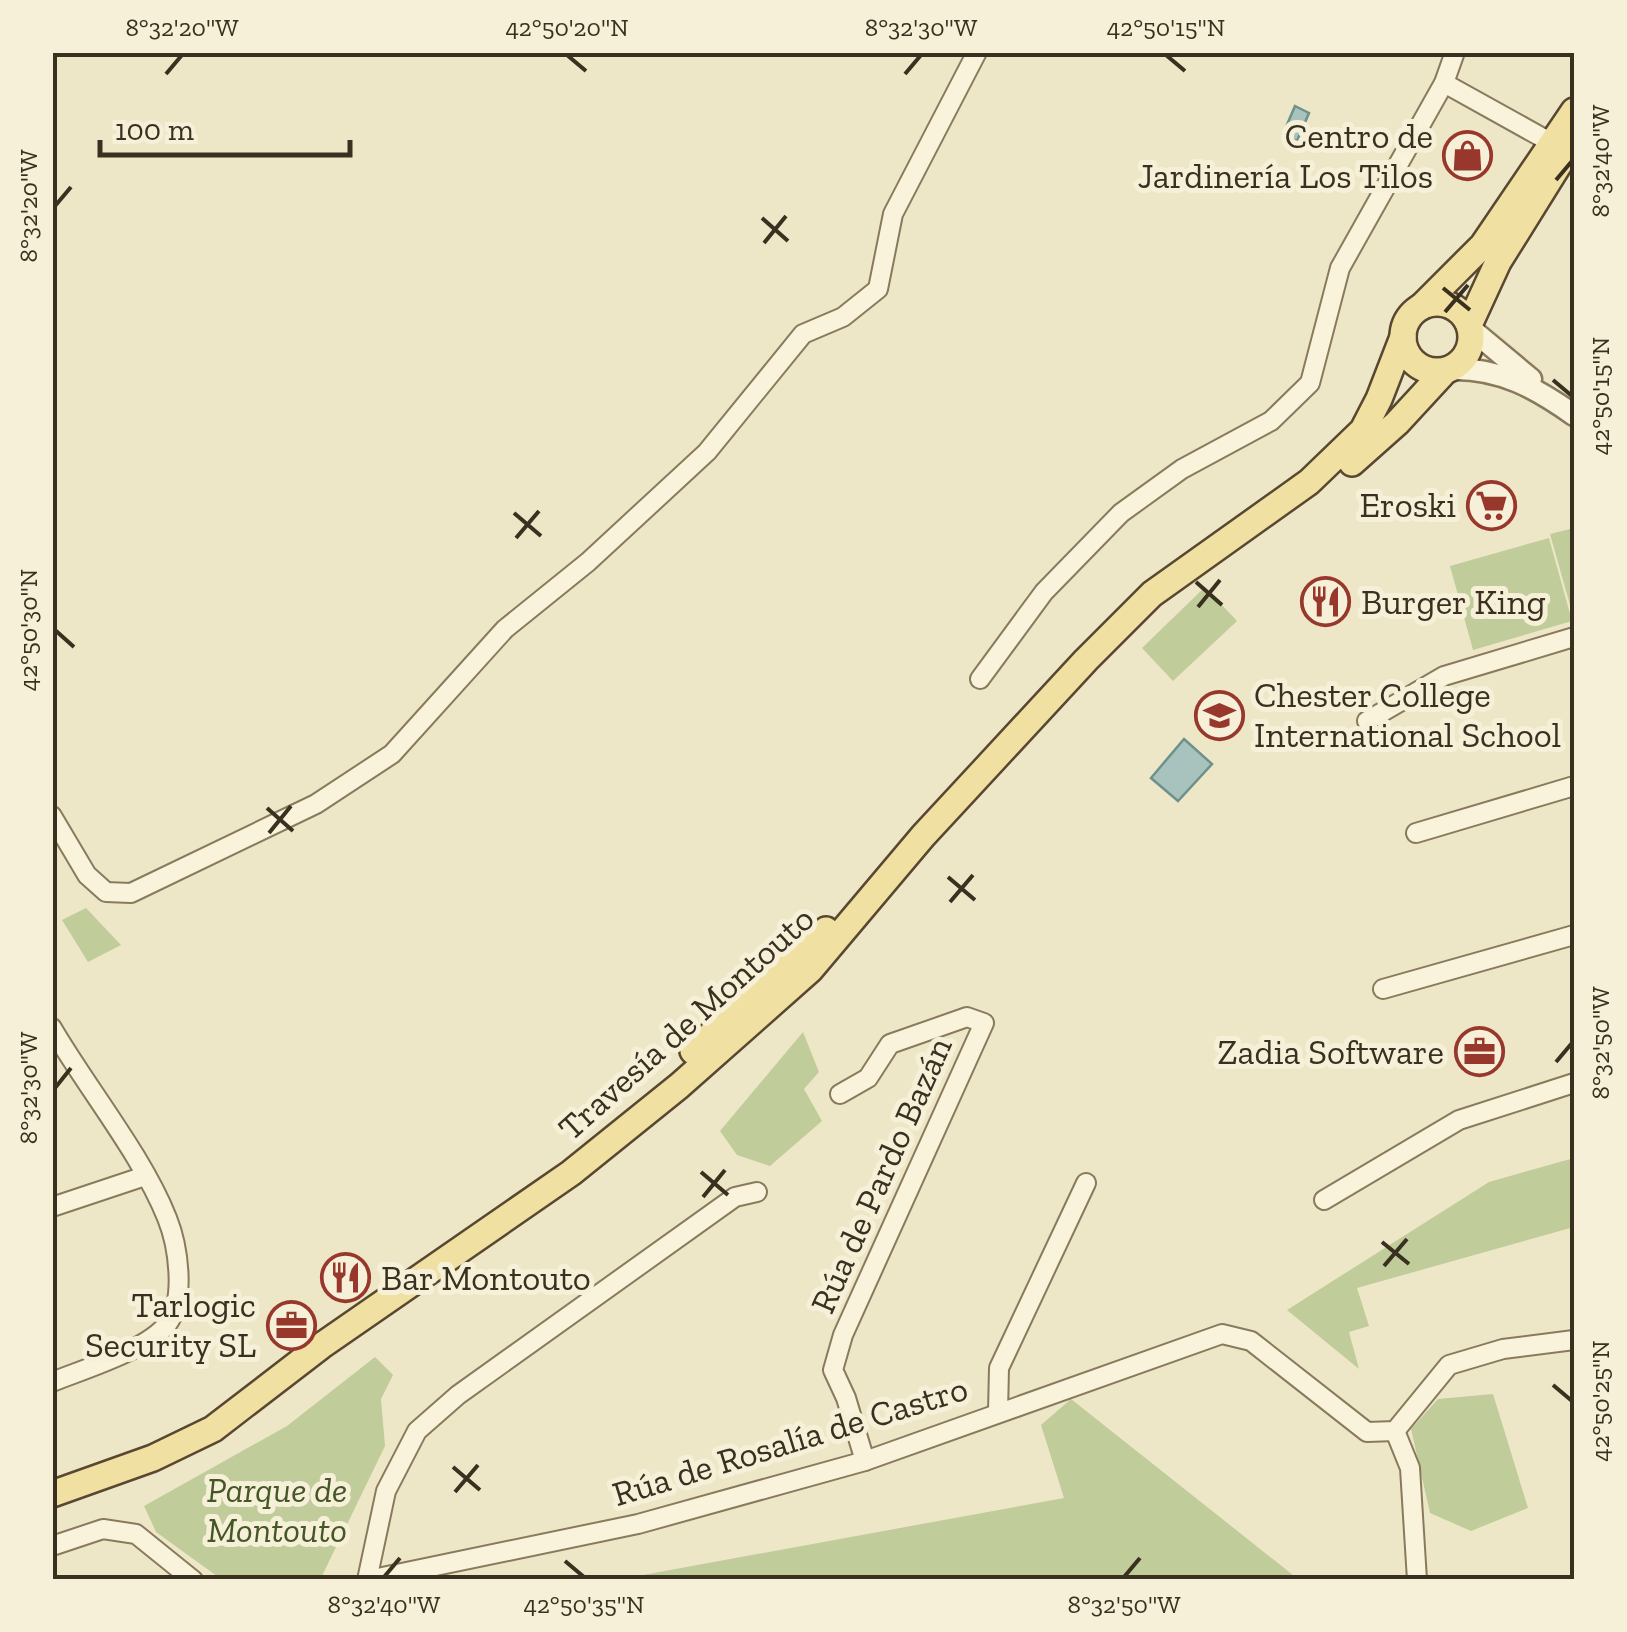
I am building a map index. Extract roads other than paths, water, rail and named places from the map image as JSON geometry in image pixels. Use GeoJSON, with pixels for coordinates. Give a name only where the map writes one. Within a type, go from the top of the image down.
{"type":"FeatureCollection","features":[{"type":"Feature","properties":{"kind":"main road","name":"Travesía de Montouto"},"geometry":{"type":"LineString","coordinates":[[1210,553],[1231,547],[1313,498],[1397,423],[1448,370],[1460,364],[1470,348],[1470,327],[1498,262],[1567,145],[1574,111]]}},
{"type":"Feature","properties":{"kind":"main road","name":"Travesía de Montouto"},"geometry":{"type":"LineString","coordinates":[[52,1494],[153,1458],[213,1429],[321,1346],[571,1173],[679,1086],[797,981],[923,836],[1152,594],[1309,482],[1363,430],[1379,399],[1408,320],[1483,244],[1567,145]]}},
{"type":"Feature","properties":{"kind":"main road"},"geometry":{"type":"LineString","coordinates":[[1421,307],[1449,305],[1465,317],[1470,327]]}},
{"type":"Feature","properties":{"kind":"main road"},"geometry":{"type":"LineString","coordinates":[[1403,337],[1404,347],[1416,364],[1424,369],[1448,370]]}},
{"type":"Feature","properties":{"kind":"street"},"geometry":{"type":"LineString","coordinates":[[52,816],[87,875],[106,892],[131,893],[316,804],[392,754],[505,629],[632,523],[707,452],[803,334],[843,317],[878,289],[893,214],[978,52]]}},
{"type":"Feature","properties":{"kind":"street"},"geometry":{"type":"LineString","coordinates":[[980,679],[1044,592],[1121,513],[1182,469],[1230,446],[1271,420],[1310,382],[1340,268],[1444,84],[1455,52]]}},
{"type":"Feature","properties":{"kind":"street"},"geometry":{"type":"LineString","coordinates":[[1444,84],[1567,145]]}},
{"type":"Feature","properties":{"kind":"street"},"geometry":{"type":"LineString","coordinates":[[1470,327],[1546,395]]}},
{"type":"Feature","properties":{"kind":"street"},"geometry":{"type":"LineString","coordinates":[[1448,370],[1480,368],[1514,378],[1574,414]]}},
{"type":"Feature","properties":{"kind":"street"},"geometry":{"type":"LineString","coordinates":[[1367,720],[1444,676],[1574,636]]}},
{"type":"Feature","properties":{"kind":"street"},"geometry":{"type":"LineString","coordinates":[[1416,833],[1574,786]]}},
{"type":"Feature","properties":{"kind":"street"},"geometry":{"type":"LineString","coordinates":[[1384,989],[1574,935]]}},
{"type":"Feature","properties":{"kind":"street","name":"Rúa de Pardo Bazán"},"geometry":{"type":"LineString","coordinates":[[840,1094],[868,1078],[890,1044],[966,1017],[984,1022],[843,1336],[833,1370],[846,1398],[864,1461]]}},
{"type":"Feature","properties":{"kind":"street"},"geometry":{"type":"LineString","coordinates":[[52,1028],[167,1218],[175,1246],[176,1302],[169,1322],[156,1334],[52,1382]]}},
{"type":"Feature","properties":{"kind":"street"},"geometry":{"type":"LineString","coordinates":[[1324,1200],[1459,1120],[1574,1084]]}},
{"type":"Feature","properties":{"kind":"street"},"geometry":{"type":"LineString","coordinates":[[52,1207],[144,1176]]}},
{"type":"Feature","properties":{"kind":"street"},"geometry":{"type":"LineString","coordinates":[[998,1412],[998,1368],[1086,1183]]}},
{"type":"Feature","properties":{"kind":"street"},"geometry":{"type":"LineString","coordinates":[[368,1580],[386,1492],[417,1430],[458,1394],[735,1197],[757,1192]]}},
{"type":"Feature","properties":{"kind":"street","name":"Rúa de Rosalía de Castro"},"geometry":{"type":"LineString","coordinates":[[368,1580],[638,1524],[864,1461],[1222,1334],[1251,1341],[1367,1432],[1396,1431]]}},
{"type":"Feature","properties":{"kind":"street"},"geometry":{"type":"LineString","coordinates":[[1417,1580],[1410,1468],[1396,1431],[1449,1365],[1503,1349],[1574,1340]]}},
{"type":"Feature","properties":{"kind":"street"},"geometry":{"type":"LineString","coordinates":[[52,1546],[102,1529],[136,1534],[192,1580]]}},
{"type":"Feature","properties":{"kind":"water"},"geometry":{"type":"Polygon","coordinates":[[[1295,106],[1309,113],[1297,141],[1283,134],[1295,106]]]}},
{"type":"Feature","properties":{"kind":"water"},"geometry":{"type":"Polygon","coordinates":[[[1184,739],[1212,764],[1178,801],[1151,778],[1184,739]]]}},
{"type":"Feature","properties":{"kind":"place","name":"Centro de Jardinería Los Tilos"},"geometry":{"type":"Point","coordinates":[1468,156]}},
{"type":"Feature","properties":{"kind":"place","name":"Eroski"},"geometry":{"type":"Point","coordinates":[1491,505]}},
{"type":"Feature","properties":{"kind":"place","name":"Burger King"},"geometry":{"type":"Point","coordinates":[1326,602]}},
{"type":"Feature","properties":{"kind":"place","name":"Chester College International School"},"geometry":{"type":"Point","coordinates":[1219,715]}},
{"type":"Feature","properties":{"kind":"place","name":"Zadia Software"},"geometry":{"type":"Point","coordinates":[1479,1052]}},
{"type":"Feature","properties":{"kind":"place","name":"Bar Montouto"},"geometry":{"type":"Point","coordinates":[346,1278]}},
{"type":"Feature","properties":{"kind":"place","name":"Tarlogic Security SL"},"geometry":{"type":"Point","coordinates":[291,1325]}},
{"type":"Feature","properties":{"kind":"park label","name":"Parque de Montouto"},"geometry":{"type":"Point","coordinates":[277,1510]}}]}
